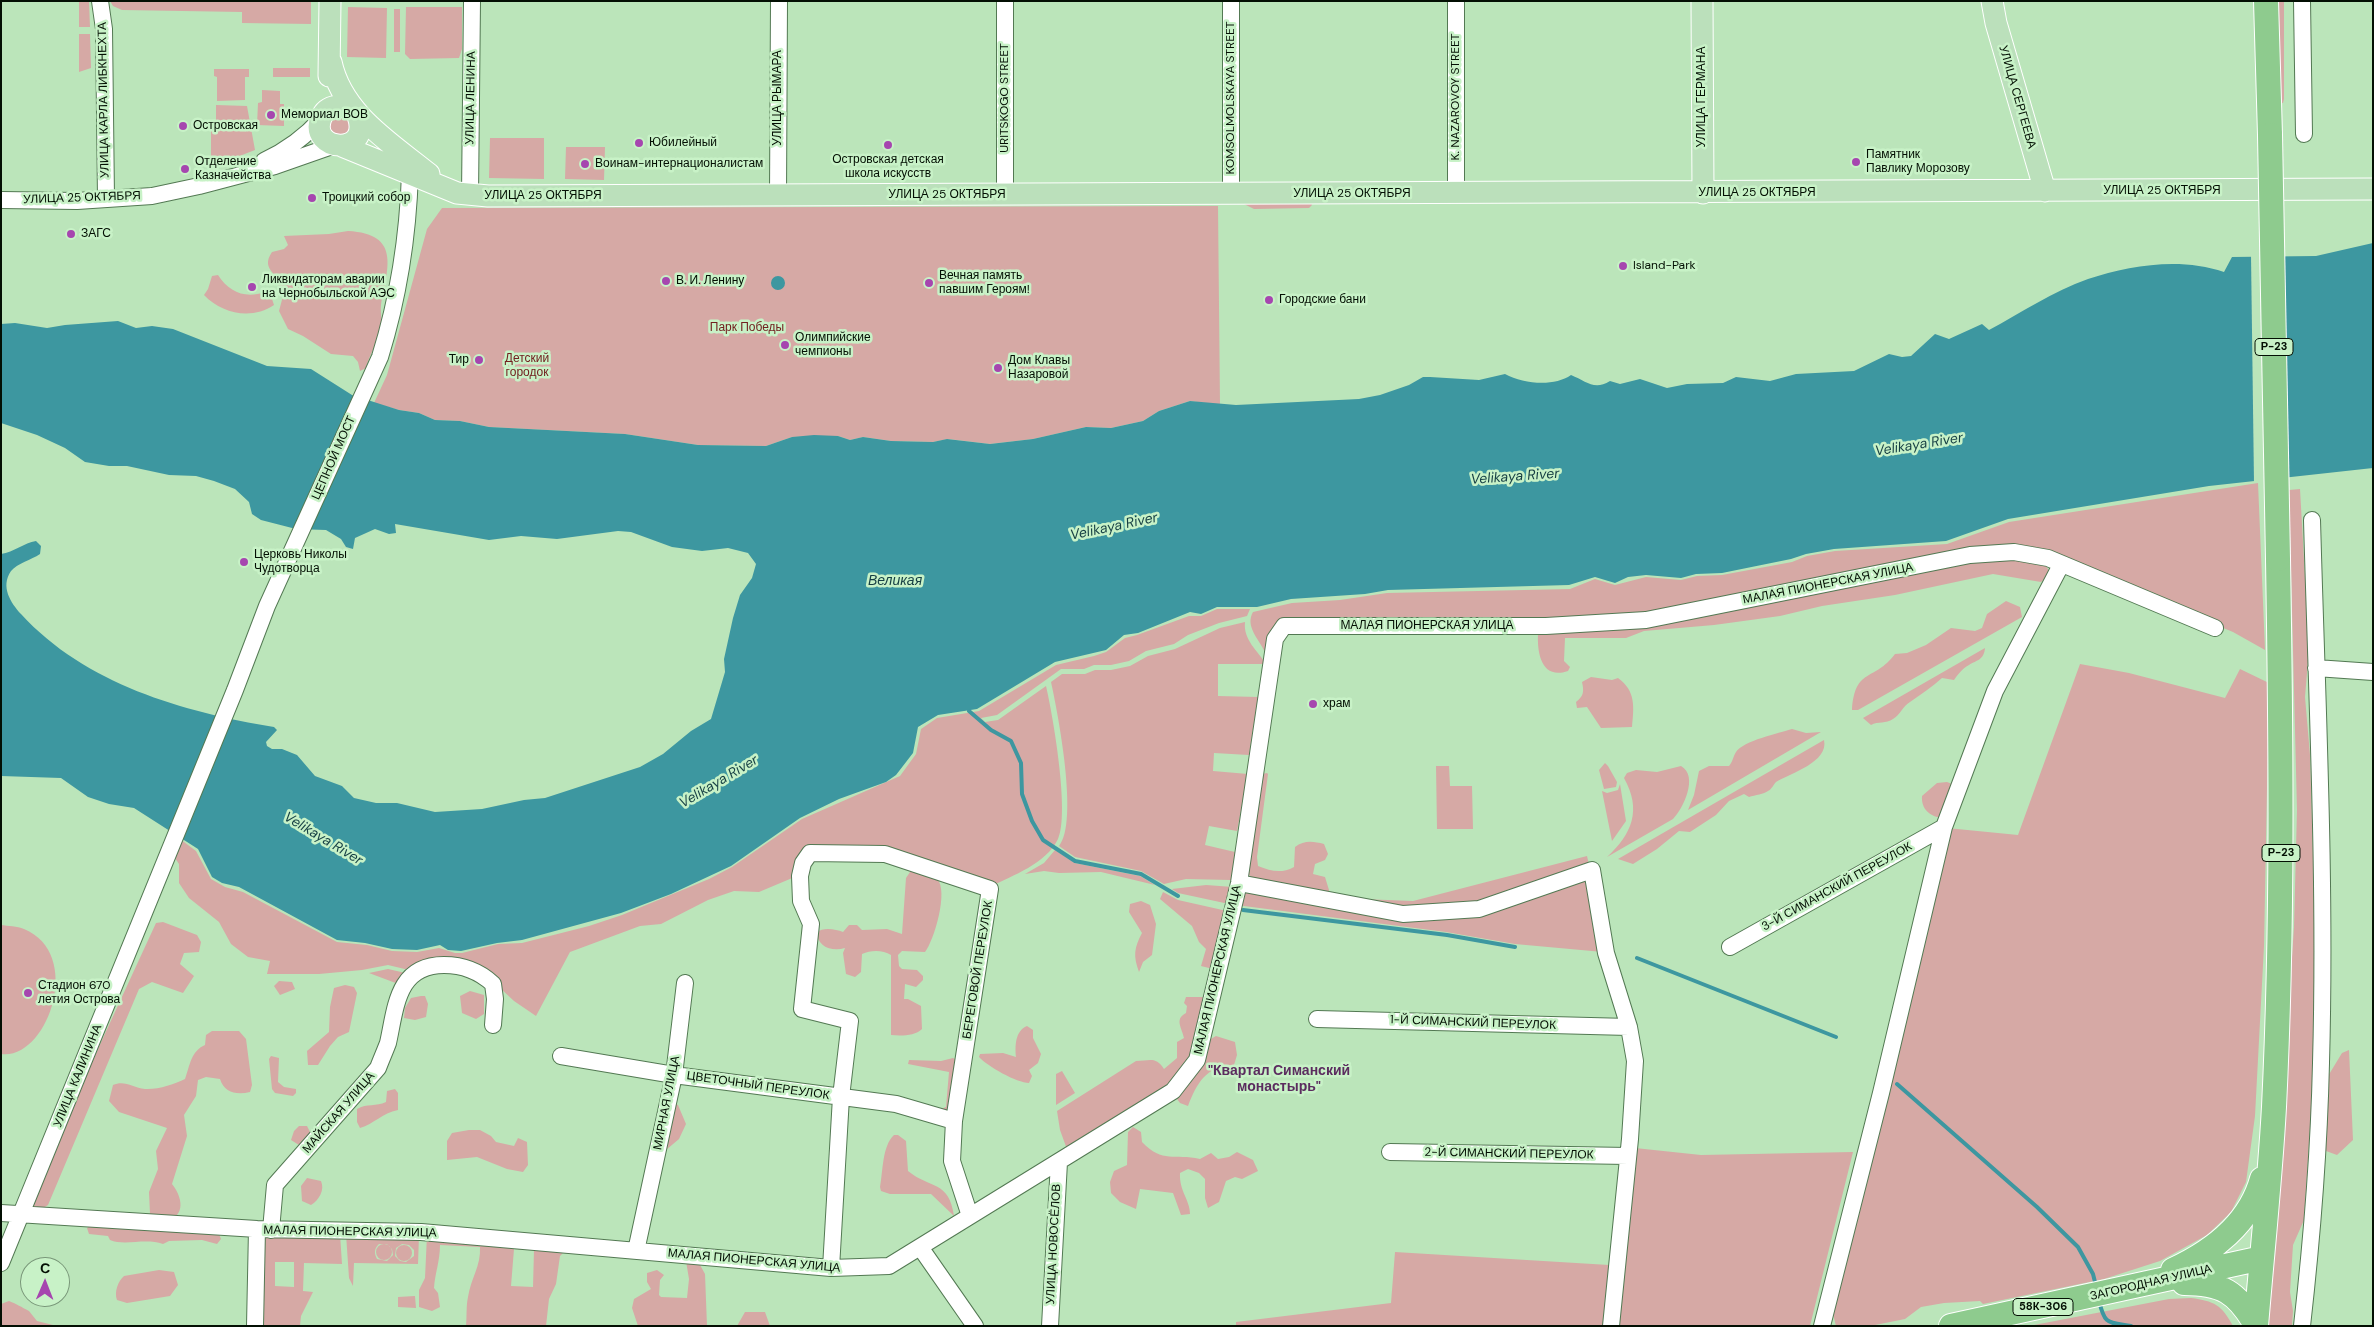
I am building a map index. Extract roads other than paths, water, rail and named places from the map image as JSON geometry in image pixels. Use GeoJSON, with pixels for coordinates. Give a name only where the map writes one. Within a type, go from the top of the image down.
{"type":"FeatureCollection","features":[{"type":"Feature","properties":{"kind":"highway","name":"Р-23"},"geometry":{"type":"LineString","coordinates":[[2256,1326],[2270,1148],[2278,995],[2281,831],[2278,559],[2266,1]]}},
{"type":"Feature","properties":{"kind":"highway"},"geometry":{"type":"LineString","coordinates":[[2135,1287],[2185,1264],[2228,1235],[2252,1205],[2261,1183],[2270,1148]]}},
{"type":"Feature","properties":{"kind":"highway","name":"ЗАГОРОДНАЯ УЛИЦА"},"geometry":{"type":"LineString","coordinates":[[1951,1326],[2262,1258]]}},
{"type":"Feature","properties":{"kind":"highway"},"geometry":{"type":"LineString","coordinates":[[2135,1287],[2177,1282],[2202,1283],[2220,1287],[2234,1296],[2245,1307],[2256,1326]]}},
{"type":"Feature","properties":{"kind":"main road"},"geometry":{"type":"LineString","coordinates":[[330,1],[331,62],[333,74],[360,122],[358,135],[354,140],[338,146],[324,138],[321,132],[331,62]]}},
{"type":"Feature","properties":{"kind":"main road","name":"УЛИЦА ГЕРМАНА"},"geometry":{"type":"LineString","coordinates":[[1702,1],[1703,193]]}},
{"type":"Feature","properties":{"kind":"main road","name":"УЛИЦА СЕРГЕЕВА"},"geometry":{"type":"LineString","coordinates":[[1992,1],[1996,23],[2045,191]]}},
{"type":"Feature","properties":{"kind":"main road"},"geometry":{"type":"LineString","coordinates":[[322,116],[329,109],[342,105],[356,113],[450,190]]}},
{"type":"Feature","properties":{"kind":"main road","name":"УЛИЦА 25 ОКТЯБРЯ"},"geometry":{"type":"LineString","coordinates":[[338,146],[450,190],[470,195],[1231,195],[2373,189]]}},
{"type":"Feature","properties":{"kind":"street","name":"УЛИЦА КАРЛА ЛИБКНЕХТА"},"geometry":{"type":"LineString","coordinates":[[100,1],[104,29],[106,199]]}},
{"type":"Feature","properties":{"kind":"street","name":"УЛИЦА ЛЕНИНА"},"geometry":{"type":"LineString","coordinates":[[470,195],[472,1]]}},
{"type":"Feature","properties":{"kind":"street","name":"УЛИЦА РЫМАРА"},"geometry":{"type":"LineString","coordinates":[[778,195],[779,1]]}},
{"type":"Feature","properties":{"kind":"street","name":"URITSKOGO STREET"},"geometry":{"type":"LineString","coordinates":[[1005,1],[1005,194]]}},
{"type":"Feature","properties":{"kind":"street","name":"KOMSOLMOLSKAYA STREET"},"geometry":{"type":"LineString","coordinates":[[1231,195],[1232,1]]}},
{"type":"Feature","properties":{"kind":"street","name":"K. NAZAROVOY STREET"},"geometry":{"type":"LineString","coordinates":[[1456,1],[1456,193]]}},
{"type":"Feature","properties":{"kind":"street"},"geometry":{"type":"LineString","coordinates":[[2302,1],[2304,134]]}},
{"type":"Feature","properties":{"kind":"street"},"geometry":{"type":"LineString","coordinates":[[238,175],[285,150],[312,129],[322,116]]}},
{"type":"Feature","properties":{"kind":"street","name":"УЛИЦА 25 ОКТЯБРЯ"},"geometry":{"type":"LineString","coordinates":[[1,200],[106,199],[152,196],[275,166],[338,146]]}},
{"type":"Feature","properties":{"kind":"street","name":"ЦЕПНОЙ МОСТ"},"geometry":{"type":"LineString","coordinates":[[165,860],[235,690],[266,606],[297,543],[372,374],[393,318],[402,272],[408,222],[410,173]]}},
{"type":"Feature","properties":{"kind":"street"},"geometry":{"type":"LineString","coordinates":[[2302,1326],[2312,1240],[2321,1062],[2322,891],[2312,520]]}},
{"type":"Feature","properties":{"kind":"street","name":"МАЛАЯ ПИОНЕРСКАЯ УЛИЦА"},"geometry":{"type":"LineString","coordinates":[[1,1214],[264,1230],[421,1232],[832,1268],[889,1266],[1172,1091],[1197,1060],[1239,883],[1275,639],[1284,626],[1546,626],[1646,620],[1970,555],[2014,552],[2048,558],[2215,628]]}},
{"type":"Feature","properties":{"kind":"street"},"geometry":{"type":"LineString","coordinates":[[1822,1326],[1881,1093],[1944,827],[1995,691],[2061,564]]}},
{"type":"Feature","properties":{"kind":"street"},"geometry":{"type":"LineString","coordinates":[[2316,668],[2373,672]]}},
{"type":"Feature","properties":{"kind":"street","name":"3-Й СИМАНСКИЙ ПЕРЕУЛОК"},"geometry":{"type":"LineString","coordinates":[[1730,947],[1944,827]]}},
{"type":"Feature","properties":{"kind":"street","name":"БЕРЕГОВОЙ ПЕРЕУЛОК"},"geometry":{"type":"LineString","coordinates":[[841,1097],[850,1021],[802,1009],[810,924],[801,901],[800,876],[803,863],[810,853],[885,854],[990,889],[954,1121],[952,1161],[970,1216]]}},
{"type":"Feature","properties":{"kind":"street","name":"УЛИЦА КАЛИНИНА"},"geometry":{"type":"LineString","coordinates":[[1,1263],[165,860]]}},
{"type":"Feature","properties":{"kind":"street"},"geometry":{"type":"LineString","coordinates":[[1239,883],[1403,914],[1479,909],[1592,870],[1606,953],[1630,1027],[1635,1061],[1628,1156],[1611,1326]]}},
{"type":"Feature","properties":{"kind":"street","name":"МАЙСКАЯ УЛИЦА"},"geometry":{"type":"LineString","coordinates":[[264,1230],[275,1186],[378,1068],[387,1044],[392,1019],[402,988],[414,973],[430,966],[446,965],[466,967],[482,974],[493,984],[495,999],[493,1025]]}},
{"type":"Feature","properties":{"kind":"street","name":"МИРНАЯ УЛИЦА"},"geometry":{"type":"LineString","coordinates":[[636,1251],[674,1075],[685,983]]}},
{"type":"Feature","properties":{"kind":"street","name":"1-Й СИМАНСКИЙ ПЕРЕУЛОК"},"geometry":{"type":"LineString","coordinates":[[1317,1019],[1630,1027]]}},
{"type":"Feature","properties":{"kind":"street","name":"ЦВЕТОЧНЫЙ ПЕРЕУЛОК"},"geometry":{"type":"LineString","coordinates":[[561,1056],[674,1075],[896,1104],[954,1121]]}},
{"type":"Feature","properties":{"kind":"street"},"geometry":{"type":"LineString","coordinates":[[832,1268],[841,1097]]}},
{"type":"Feature","properties":{"kind":"street","name":"2-Й СИМАНСКИЙ ПЕРЕУЛОК"},"geometry":{"type":"LineString","coordinates":[[1390,1152],[1628,1156]]}},
{"type":"Feature","properties":{"kind":"street","name":"УЛИЦА НОВОСЁЛОВ"},"geometry":{"type":"LineString","coordinates":[[1050,1326],[1059,1162]]}},
{"type":"Feature","properties":{"kind":"street"},"geometry":{"type":"LineString","coordinates":[[255,1326],[264,1230]]}},
{"type":"Feature","properties":{"kind":"street"},"geometry":{"type":"LineString","coordinates":[[920,1247],[975,1326]]}},
{"type":"Feature","properties":{"kind":"water","name":"Великая"},"geometry":{"type":"Polygon","coordinates":[[[2373,243],[2373,468],[2209,486],[2008,519],[1946,541],[1834,549],[1722,573],[1696,574],[1681,578],[1646,575],[1628,577],[1615,583],[1595,577],[1569,585],[1388,590],[1365,594],[1291,599],[1257,607],[1217,607],[1201,614],[1190,612],[1138,633],[1124,635],[1106,650],[1055,662],[977,709],[938,715],[918,727],[913,753],[896,775],[886,782],[839,799],[800,818],[731,866],[671,894],[621,913],[522,940],[461,951],[448,950],[440,945],[417,950],[392,949],[365,943],[337,940],[239,887],[222,883],[212,877],[198,849],[134,808],[109,804],[88,797],[61,778],[1,776],[1,554],[32,542],[36,541],[41,546],[40,554],[11,571],[7,583],[8,594],[21,614],[47,638],[75,659],[105,677],[171,703],[205,713],[274,727],[277,730],[266,742],[267,746],[297,755],[315,776],[342,786],[354,798],[376,803],[397,803],[435,812],[482,809],[524,800],[545,798],[640,767],[663,754],[691,731],[711,719],[725,672],[724,659],[733,618],[740,595],[752,578],[756,564],[748,553],[728,548],[702,551],[672,547],[631,532],[618,531],[557,539],[521,536],[489,540],[395,524],[396,533],[389,534],[375,529],[355,538],[353,549],[346,547],[341,539],[326,530],[296,529],[261,520],[252,514],[249,502],[235,489],[214,481],[196,476],[169,475],[127,466],[109,466],[85,462],[65,448],[37,435],[1,423],[1,324],[15,323],[47,328],[118,321],[136,328],[152,326],[173,329],[267,366],[311,369],[352,395],[399,410],[419,413],[435,420],[460,421],[489,427],[625,434],[698,445],[766,446],[792,437],[814,435],[838,436],[850,440],[863,437],[891,441],[933,442],[947,439],[990,444],[1033,439],[1086,427],[1111,428],[1143,421],[1159,411],[1190,401],[1236,405],[1359,399],[1380,395],[1409,385],[1423,377],[1479,380],[1505,374],[1530,382],[1548,383],[1571,375],[1595,385],[1610,381],[1620,384],[1640,379],[1667,388],[1687,384],[1723,383],[1736,377],[1770,381],[1796,374],[1854,371],[1889,354],[1902,357],[1911,356],[1935,334],[1949,339],[1982,324],[1989,330],[2062,290],[2104,274],[2138,267],[2173,264],[2208,267],[2224,272],[2232,257],[2316,256],[2373,243]]]}},
{"type":"Feature","properties":{"kind":"water"},"geometry":{"type":"Polygon","coordinates":[[[775,276],[781,276],[785,283],[781,290],[775,290],[771,286],[771,280],[775,276]]]}},
{"type":"Feature","properties":{"kind":"waterway"},"geometry":{"type":"LineString","coordinates":[[969,711],[991,730],[1011,741],[1021,763],[1022,794],[1032,821],[1043,840],[1075,861],[1141,874],[1178,896]]}},
{"type":"Feature","properties":{"kind":"waterway"},"geometry":{"type":"LineString","coordinates":[[1243,910],[1447,935],[1515,947]]}},
{"type":"Feature","properties":{"kind":"waterway"},"geometry":{"type":"LineString","coordinates":[[1637,958],[1836,1037]]}},
{"type":"Feature","properties":{"kind":"waterway"},"geometry":{"type":"LineString","coordinates":[[1897,1084],[2037,1207],[2078,1247],[2093,1274],[2096,1286]]}},
{"type":"Feature","properties":{"kind":"waterway"},"geometry":{"type":"LineString","coordinates":[[2099,1301],[2103,1314],[2108,1321],[2131,1326]]}},
{"type":"Feature","properties":{"kind":"place","name":"Мемориал ВОВ"},"geometry":{"type":"Point","coordinates":[271,115]}},
{"type":"Feature","properties":{"kind":"place","name":"Островская"},"geometry":{"type":"Point","coordinates":[183,126]}},
{"type":"Feature","properties":{"kind":"place","name":"Юбилейный"},"geometry":{"type":"Point","coordinates":[639,143]}},
{"type":"Feature","properties":{"kind":"place","name":"Островская детская школа искусств"},"geometry":{"type":"Point","coordinates":[888,145]}},
{"type":"Feature","properties":{"kind":"place","name":"Памятник Павлику Морозову"},"geometry":{"type":"Point","coordinates":[1856,162]}},
{"type":"Feature","properties":{"kind":"place","name":"Воинам-интернационалистам"},"geometry":{"type":"Point","coordinates":[585,164]}},
{"type":"Feature","properties":{"kind":"place","name":"Отделение Казначейства"},"geometry":{"type":"Point","coordinates":[185,169]}},
{"type":"Feature","properties":{"kind":"place","name":"Троицкий собор"},"geometry":{"type":"Point","coordinates":[312,198]}},
{"type":"Feature","properties":{"kind":"place","name":"ЗАГС"},"geometry":{"type":"Point","coordinates":[71,234]}},
{"type":"Feature","properties":{"kind":"place","name":"Island-Park"},"geometry":{"type":"Point","coordinates":[1623,266]}},
{"type":"Feature","properties":{"kind":"place","name":"В. И. Ленину"},"geometry":{"type":"Point","coordinates":[666,281]}},
{"type":"Feature","properties":{"kind":"place","name":"Вечная память павшим Героям!"},"geometry":{"type":"Point","coordinates":[929,283]}},
{"type":"Feature","properties":{"kind":"place","name":"Ликвидаторам аварии на Чернобыльской АЭС"},"geometry":{"type":"Point","coordinates":[252,287]}},
{"type":"Feature","properties":{"kind":"place","name":"Городские бани"},"geometry":{"type":"Point","coordinates":[1269,300]}},
{"type":"Feature","properties":{"kind":"place","name":"Олимпийские чемпионы"},"geometry":{"type":"Point","coordinates":[785,345]}},
{"type":"Feature","properties":{"kind":"place","name":"Тир"},"geometry":{"type":"Point","coordinates":[479,360]}},
{"type":"Feature","properties":{"kind":"place","name":"Дом Клавы Назаровой"},"geometry":{"type":"Point","coordinates":[998,368]}},
{"type":"Feature","properties":{"kind":"place","name":"Церковь Николы Чудотворца"},"geometry":{"type":"Point","coordinates":[244,562]}},
{"type":"Feature","properties":{"kind":"place","name":"храм"},"geometry":{"type":"Point","coordinates":[1313,704]}},
{"type":"Feature","properties":{"kind":"place","name":"Стадион 670 летия Острова"},"geometry":{"type":"Point","coordinates":[28,993]}},
{"type":"Feature","properties":{"kind":"district","name":"\"Квартал Симанский монастырь\""},"geometry":{"type":"Point","coordinates":[1279,1080]}},
{"type":"Feature","properties":{"kind":"park label","name":"Парк Победы"},"geometry":{"type":"Point","coordinates":[747,328]}},
{"type":"Feature","properties":{"kind":"park label","name":"Детский городок"},"geometry":{"type":"Point","coordinates":[527,366]}},
{"type":"Feature","properties":{"kind":"water label","name":"Velikaya River"},"geometry":{"type":"Point","coordinates":[1919,445]}},
{"type":"Feature","properties":{"kind":"water label","name":"Velikaya River"},"geometry":{"type":"Point","coordinates":[1515,477]}},
{"type":"Feature","properties":{"kind":"water label","name":"Velikaya River"},"geometry":{"type":"Point","coordinates":[1114,527]}},
{"type":"Feature","properties":{"kind":"water label","name":"Velikaya River"},"geometry":{"type":"Point","coordinates":[719,782]}},
{"type":"Feature","properties":{"kind":"water label","name":"Velikaya River"},"geometry":{"type":"Point","coordinates":[323,839]}}]}
